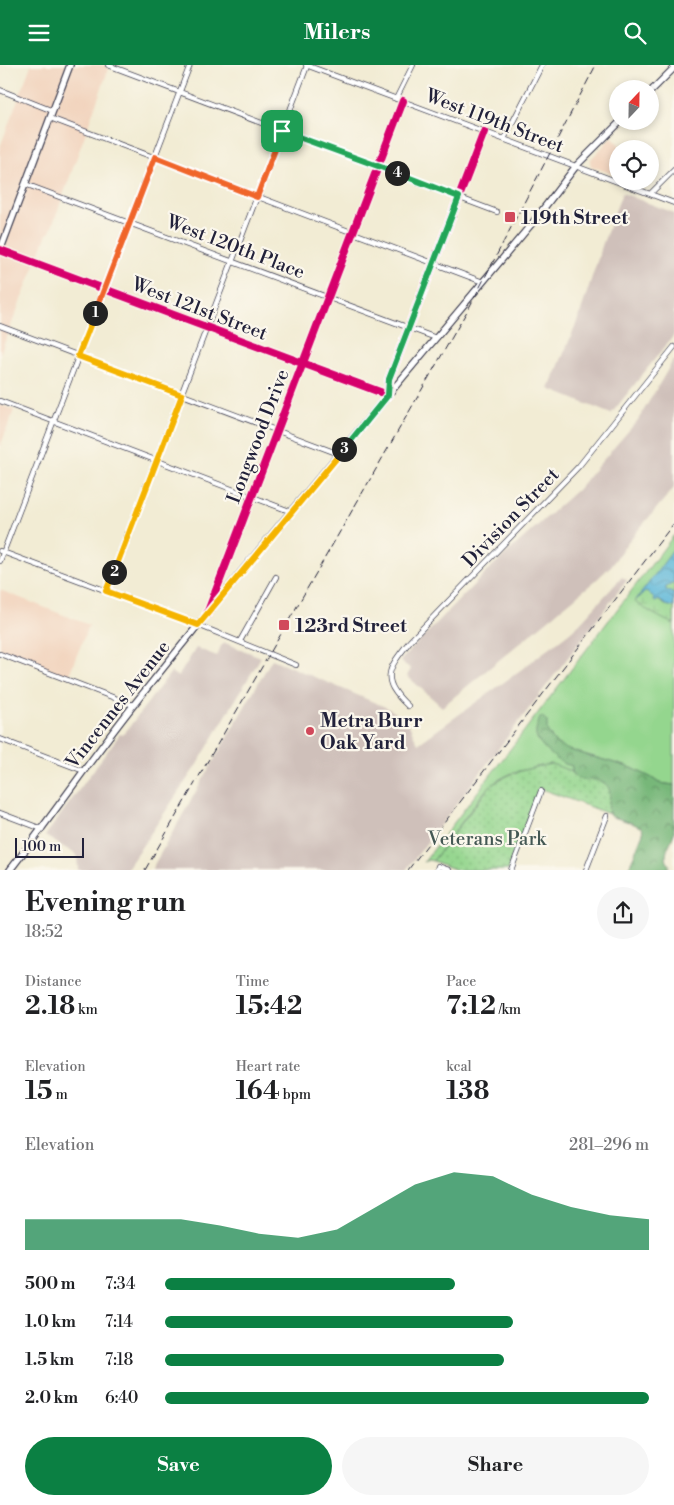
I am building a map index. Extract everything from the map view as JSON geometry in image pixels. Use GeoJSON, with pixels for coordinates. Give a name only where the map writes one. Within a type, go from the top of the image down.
{"type":"FeatureCollection","features":[{"type":"Feature","properties":{"kind":"main road"},"geometry":{"type":"LineString","coordinates":[[0,250],[70,65]]}},
{"type":"Feature","properties":{"kind":"main road"},"geometry":{"type":"LineString","coordinates":[[659,84],[674,68]]}},
{"type":"Feature","properties":{"kind":"main road","name":"Vincennes Avenue"},"geometry":{"type":"LineString","coordinates":[[10,870],[134,705],[206,614],[534,221],[576,166],[612,130]]}},
{"type":"Feature","properties":{"kind":"street"},"geometry":{"type":"LineString","coordinates":[[108,65],[497,212]]}},
{"type":"Feature","properties":{"kind":"street"},"geometry":{"type":"LineString","coordinates":[[0,561],[190,65]]}},
{"type":"Feature","properties":{"kind":"street"},"geometry":{"type":"LineString","coordinates":[[106,591],[306,65]]}},
{"type":"Feature","properties":{"kind":"street","name":"West 119th Street"},"geometry":{"type":"LineString","coordinates":[[306,65],[674,203]]}},
{"type":"Feature","properties":{"kind":"street"},"geometry":{"type":"LineString","coordinates":[[396,99],[413,65]]}},
{"type":"Feature","properties":{"kind":"street"},"geometry":{"type":"LineString","coordinates":[[504,139],[542,65]]}},
{"type":"Feature","properties":{"kind":"street"},"geometry":{"type":"LineString","coordinates":[[0,90],[53,111]]}},
{"type":"Feature","properties":{"kind":"street","name":"Longwood Drive"},"geometry":{"type":"LineString","coordinates":[[206,614],[402,101]]}},
{"type":"Feature","properties":{"kind":"street"},"geometry":{"type":"LineString","coordinates":[[50,118],[483,282]]}},
{"type":"Feature","properties":{"kind":"street"},"geometry":{"type":"LineString","coordinates":[[388,395],[389,379],[484,132]]}},
{"type":"Feature","properties":{"kind":"street"},"geometry":{"type":"LineString","coordinates":[[650,194],[674,170]]}},
{"type":"Feature","properties":{"kind":"street","name":"West 120th Place"},"geometry":{"type":"LineString","coordinates":[[25,184],[436,338]]}},
{"type":"Feature","properties":{"kind":"street","name":"West 121st Street"},"geometry":{"type":"LineString","coordinates":[[0,250],[388,395]]}},
{"type":"Feature","properties":{"kind":"street"},"geometry":{"type":"LineString","coordinates":[[0,326],[339,454]]}},
{"type":"Feature","properties":{"kind":"street","name":"Division Street"},"geometry":{"type":"LineString","coordinates":[[408,706],[391,684],[389,674],[394,661],[410,641],[579,467],[674,347]]}},
{"type":"Feature","properties":{"kind":"street"},"geometry":{"type":"LineString","coordinates":[[0,401],[292,512]]}},
{"type":"Feature","properties":{"kind":"street"},"geometry":{"type":"LineString","coordinates":[[2,552],[240,641],[296,665]]}},
{"type":"Feature","properties":{"kind":"street"},"geometry":{"type":"LineString","coordinates":[[240,641],[276,577]]}},
{"type":"Feature","properties":{"kind":"street"},"geometry":{"type":"LineString","coordinates":[[0,654],[134,705]]}},
{"type":"Feature","properties":{"kind":"street"},"geometry":{"type":"LineString","coordinates":[[0,739],[84,771]]}},
{"type":"Feature","properties":{"kind":"street"},"geometry":{"type":"LineString","coordinates":[[511,870],[541,791]]}},
{"type":"Feature","properties":{"kind":"street"},"geometry":{"type":"LineString","coordinates":[[0,813],[42,829]]}},
{"type":"Feature","properties":{"kind":"street"},"geometry":{"type":"LineString","coordinates":[[586,870],[607,816]]}},
{"type":"Feature","properties":{"kind":"street"},"geometry":{"type":"LineString","coordinates":[[438,868],[449,870]]}},
{"type":"Feature","properties":{"kind":"shaded area"},"geometry":{"type":"Polygon","coordinates":[[[31,65],[110,65],[50,232],[47,234],[0,354],[0,147],[31,65]]]}},
{"type":"Feature","properties":{"kind":"shaded area"},"geometry":{"type":"Polygon","coordinates":[[[609,140],[609,173],[591,166],[590,160],[609,140]]]}},
{"type":"Feature","properties":{"kind":"shaded area"},"geometry":{"type":"Polygon","coordinates":[[[622,193],[674,213],[674,335],[611,414],[549,389],[579,317],[603,243],[622,193]]]}},
{"type":"Feature","properties":{"kind":"shaded area"},"geometry":{"type":"Polygon","coordinates":[[[674,359],[674,488],[627,543],[611,566],[442,707],[407,676],[411,669],[400,661],[488,570],[577,490],[638,420],[674,359]]]}},
{"type":"Feature","properties":{"kind":"shaded area"},"geometry":{"type":"Polygon","coordinates":[[[0,405],[14,410],[0,447],[0,405]]]}},
{"type":"Feature","properties":{"kind":"shaded area"},"geometry":{"type":"Polygon","coordinates":[[[622,577],[627,580],[406,870],[151,870],[272,659],[390,709],[408,723],[418,744],[570,632],[622,577]]]}},
{"type":"Feature","properties":{"kind":"shaded area"},"geometry":{"type":"Polygon","coordinates":[[[0,590],[89,625],[68,677],[0,650],[0,590]]]}},
{"type":"Feature","properties":{"kind":"shaded area"},"geometry":{"type":"Polygon","coordinates":[[[225,643],[261,657],[198,763],[126,870],[78,870],[77,855],[45,836],[120,734],[123,735],[171,672],[178,677],[196,648],[217,656],[221,646],[225,643]]]}},
{"type":"Feature","properties":{"kind":"green space"},"geometry":{"type":"Polygon","coordinates":[[[674,535],[674,785],[659,783],[632,768],[566,749],[554,742],[547,730],[537,724],[564,763],[573,766],[572,772],[551,764],[514,772],[498,780],[481,796],[433,861],[428,860],[424,862],[674,535]]]}},
{"type":"Feature","properties":{"kind":"green space"},"geometry":{"type":"Polygon","coordinates":[[[645,592],[648,592],[663,603],[674,607],[674,624],[635,602],[645,592]]]}},
{"type":"Feature","properties":{"kind":"green space"},"geometry":{"type":"Polygon","coordinates":[[[541,716],[547,721],[547,730],[554,742],[566,749],[632,768],[659,783],[674,785],[674,832],[666,856],[669,865],[668,870],[628,870],[643,833],[642,828],[610,816],[608,808],[609,792],[605,784],[578,779],[572,772],[572,766],[562,762],[544,748],[536,736],[541,716]]]}},
{"type":"Feature","properties":{"kind":"green space","name":"Veterans Park"},"geometry":{"type":"Polygon","coordinates":[[[551,764],[570,771],[576,778],[603,782],[608,787],[610,793],[609,814],[539,788],[508,870],[457,870],[433,861],[489,787],[511,774],[551,764]]]}},
{"type":"Feature","properties":{"kind":"water"},"geometry":{"type":"Polygon","coordinates":[[[674,549],[674,583],[666,587],[666,590],[674,594],[674,607],[666,605],[659,600],[655,602],[648,592],[645,592],[636,600],[674,549]]]}},
{"type":"Feature","properties":{"kind":"railway"},"geometry":{"type":"LineString","coordinates":[[145,870],[470,306],[596,65]]}},
{"type":"Feature","properties":{"kind":"railway"},"geometry":{"type":"LineString","coordinates":[[408,870],[674,523]]}},
{"type":"Feature","properties":{"kind":"cycle path"},"geometry":{"type":"LineString","coordinates":[[207,614],[403,101]]}},
{"type":"Feature","properties":{"kind":"cycle path"},"geometry":{"type":"LineString","coordinates":[[0,250],[388,395],[389,379],[484,132]]}},
{"type":"Feature","properties":{"kind":"place","name":"119th Street"},"geometry":{"type":"Point","coordinates":[510,217]}},
{"type":"Feature","properties":{"kind":"place","name":"123rd Street"},"geometry":{"type":"Point","coordinates":[284,625]}},
{"type":"Feature","properties":{"kind":"place","name":"Metra Burr Oak Yard"},"geometry":{"type":"Point","coordinates":[310,731]}},
{"type":"Feature","properties":{"kind":"route"},"geometry":{"type":"LineString","coordinates":[[282,131],[459,197],[389,379],[388,395],[198,625],[106,591],[182,395],[78,356],[155,157],[257,197],[282,131]]}}]}
